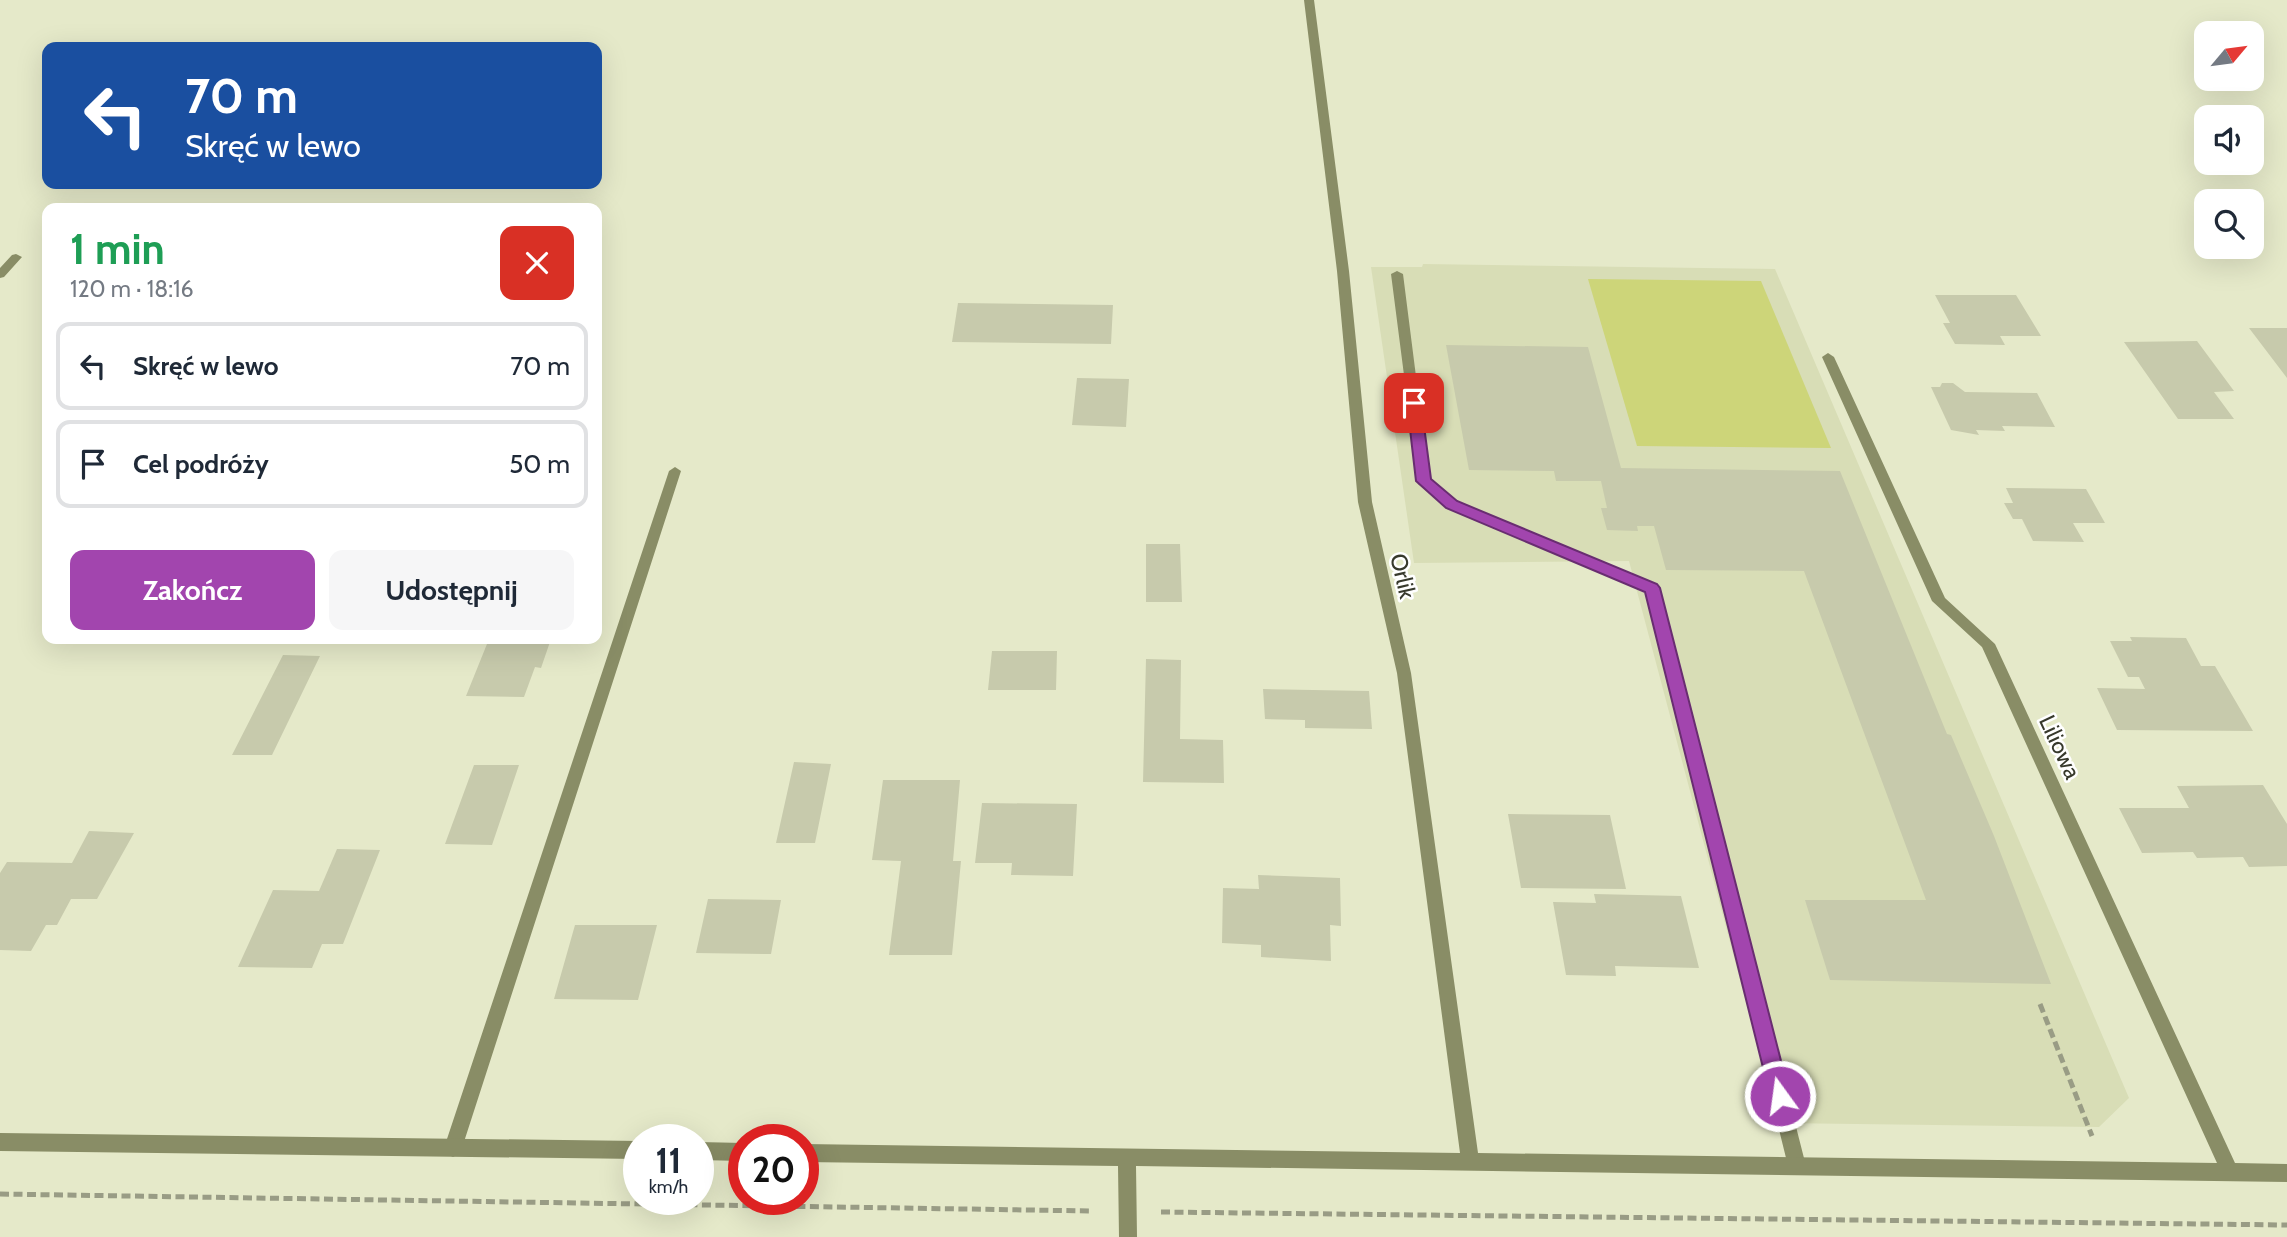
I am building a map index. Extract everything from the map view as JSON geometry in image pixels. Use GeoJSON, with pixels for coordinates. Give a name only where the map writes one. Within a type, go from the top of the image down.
{"type":"FeatureCollection","features":[{"type":"Feature","properties":{"kind":"street","name":"Orlik"},"geometry":{"type":"LineString","coordinates":[[1309,0],[1343,271],[1365,502],[1404,673],[1470,1161]]}},
{"type":"Feature","properties":{"kind":"street"},"geometry":{"type":"LineString","coordinates":[[0,275],[16,257]]}},
{"type":"Feature","properties":{"kind":"street"},"geometry":{"type":"LineString","coordinates":[[1397,274],[1423,481],[1452,504],[1652,588],[1797,1166]]}},
{"type":"Feature","properties":{"kind":"street","name":"Liliowa"},"geometry":{"type":"LineString","coordinates":[[1828,357],[1940,601],[1988,644],[2230,1172]]}},
{"type":"Feature","properties":{"kind":"street"},"geometry":{"type":"LineString","coordinates":[[453,1148],[675,471]]}},
{"type":"Feature","properties":{"kind":"street"},"geometry":{"type":"LineString","coordinates":[[0,1142],[623,1150]]}},
{"type":"Feature","properties":{"kind":"street"},"geometry":{"type":"LineString","coordinates":[[819,1153],[2287,1173]]}},
{"type":"Feature","properties":{"kind":"street"},"geometry":{"type":"LineString","coordinates":[[1127,1157],[1128,1237]]}},
{"type":"Feature","properties":{"kind":"path"},"geometry":{"type":"LineString","coordinates":[[2040,1004],[2094,1136]]}},
{"type":"Feature","properties":{"kind":"shaded area"},"geometry":{"type":"Polygon","coordinates":[[[1423,264],[1775,269],[2129,1098],[2099,1127],[1778,1123],[1629,561],[1414,563],[1371,267],[1422,267],[1423,264]]]}},
{"type":"Feature","properties":{"kind":"green space"},"geometry":{"type":"Polygon","coordinates":[[[1588,279],[1761,281],[1831,448],[1637,446],[1588,279]]]}},
{"type":"Feature","properties":{"kind":"building"},"geometry":{"type":"Polygon","coordinates":[[[1935,295],[2016,295],[2041,336],[2000,336],[2005,345],[1955,344],[1943,323],[1950,323],[1935,295]]]}},
{"type":"Feature","properties":{"kind":"building"},"geometry":{"type":"Polygon","coordinates":[[[958,303],[1113,305],[1111,344],[952,342],[958,303]]]}},
{"type":"Feature","properties":{"kind":"building"},"geometry":{"type":"Polygon","coordinates":[[[2249,328],[2287,328],[2287,378],[2249,328]]]}},
{"type":"Feature","properties":{"kind":"building"},"geometry":{"type":"Polygon","coordinates":[[[2197,341],[2234,391],[2214,392],[2234,419],[2178,419],[2124,342],[2197,341]]]}},
{"type":"Feature","properties":{"kind":"building"},"geometry":{"type":"Polygon","coordinates":[[[1446,345],[1588,347],[1621,468],[1840,471],[1947,734],[1951,735],[1994,836],[2051,984],[1830,980],[1805,900],[1926,900],[1804,571],[1666,570],[1654,526],[1637,526],[1638,531],[1607,530],[1601,508],[1607,508],[1601,481],[1556,481],[1554,471],[1469,470],[1446,345]]]}},
{"type":"Feature","properties":{"kind":"building"},"geometry":{"type":"Polygon","coordinates":[[[1077,378],[1129,379],[1126,427],[1072,425],[1077,378]]]}},
{"type":"Feature","properties":{"kind":"building"},"geometry":{"type":"Polygon","coordinates":[[[1942,383],[1953,383],[1965,392],[2037,393],[2055,427],[2002,426],[2005,431],[1976,430],[1979,435],[1951,430],[1931,387],[1940,387],[1942,383]]]}},
{"type":"Feature","properties":{"kind":"building"},"geometry":{"type":"Polygon","coordinates":[[[2006,488],[2086,489],[2105,523],[2073,523],[2084,542],[2033,541],[2022,519],[2013,519],[2004,503],[2013,503],[2006,488]]]}},
{"type":"Feature","properties":{"kind":"building"},"geometry":{"type":"Polygon","coordinates":[[[1146,544],[1180,544],[1182,602],[1146,602],[1146,544]]]}},
{"type":"Feature","properties":{"kind":"building"},"geometry":{"type":"Polygon","coordinates":[[[2130,637],[2186,638],[2201,666],[2215,666],[2253,731],[2117,730],[2097,688],[2145,689],[2139,677],[2128,677],[2110,641],[2132,641],[2130,637]]]}},
{"type":"Feature","properties":{"kind":"building"},"geometry":{"type":"Polygon","coordinates":[[[487,644],[549,644],[541,668],[535,667],[524,697],[466,696],[487,644]]]}},
{"type":"Feature","properties":{"kind":"building"},"geometry":{"type":"Polygon","coordinates":[[[992,651],[1057,651],[1056,690],[988,690],[992,651]]]}},
{"type":"Feature","properties":{"kind":"building"},"geometry":{"type":"Polygon","coordinates":[[[283,655],[320,656],[272,755],[232,755],[283,655]]]}},
{"type":"Feature","properties":{"kind":"building"},"geometry":{"type":"Polygon","coordinates":[[[1146,659],[1181,660],[1180,739],[1223,740],[1224,783],[1143,782],[1146,659]]]}},
{"type":"Feature","properties":{"kind":"building"},"geometry":{"type":"Polygon","coordinates":[[[1263,689],[1369,691],[1372,729],[1305,728],[1305,720],[1265,719],[1263,689]]]}},
{"type":"Feature","properties":{"kind":"building"},"geometry":{"type":"Polygon","coordinates":[[[794,762],[831,764],[815,843],[776,843],[794,762]]]}},
{"type":"Feature","properties":{"kind":"building"},"geometry":{"type":"Polygon","coordinates":[[[474,765],[519,765],[492,845],[445,844],[474,765]]]}},
{"type":"Feature","properties":{"kind":"building"},"geometry":{"type":"Polygon","coordinates":[[[883,780],[960,780],[953,861],[961,861],[952,955],[889,955],[901,861],[872,860],[883,780]]]}},
{"type":"Feature","properties":{"kind":"building"},"geometry":{"type":"Polygon","coordinates":[[[2263,785],[2287,824],[2287,866],[2249,867],[2243,857],[2197,858],[2193,852],[2142,853],[2119,808],[2189,808],[2177,786],[2263,785]]]}},
{"type":"Feature","properties":{"kind":"building"},"geometry":{"type":"Polygon","coordinates":[[[982,803],[1077,804],[1073,876],[1011,875],[1012,863],[975,863],[982,803]]]}},
{"type":"Feature","properties":{"kind":"building"},"geometry":{"type":"Polygon","coordinates":[[[1508,814],[1610,815],[1626,889],[1521,888],[1508,814]]]}},
{"type":"Feature","properties":{"kind":"building"},"geometry":{"type":"Polygon","coordinates":[[[89,831],[134,833],[97,899],[71,899],[57,925],[46,925],[31,951],[0,950],[0,873],[7,862],[72,863],[89,831]]]}},
{"type":"Feature","properties":{"kind":"building"},"geometry":{"type":"Polygon","coordinates":[[[337,849],[380,850],[343,944],[322,944],[312,968],[238,967],[273,890],[319,891],[337,849]]]}},
{"type":"Feature","properties":{"kind":"building"},"geometry":{"type":"Polygon","coordinates":[[[1258,875],[1340,878],[1341,926],[1330,925],[1331,961],[1261,957],[1261,945],[1222,943],[1223,888],[1259,889],[1258,875]]]}},
{"type":"Feature","properties":{"kind":"building"},"geometry":{"type":"Polygon","coordinates":[[[1594,894],[1681,896],[1699,968],[1615,966],[1616,976],[1566,975],[1553,902],[1596,903],[1594,894]]]}},
{"type":"Feature","properties":{"kind":"building"},"geometry":{"type":"Polygon","coordinates":[[[708,899],[781,900],[771,954],[696,953],[708,899]]]}},
{"type":"Feature","properties":{"kind":"building"},"geometry":{"type":"Polygon","coordinates":[[[575,925],[657,925],[638,1000],[554,999],[575,925]]]}},
{"type":"Feature","properties":{"kind":"route"},"geometry":{"type":"LineString","coordinates":[[1414,403],[1423,481],[1452,504],[1652,588],[1780,1096]]}}]}
